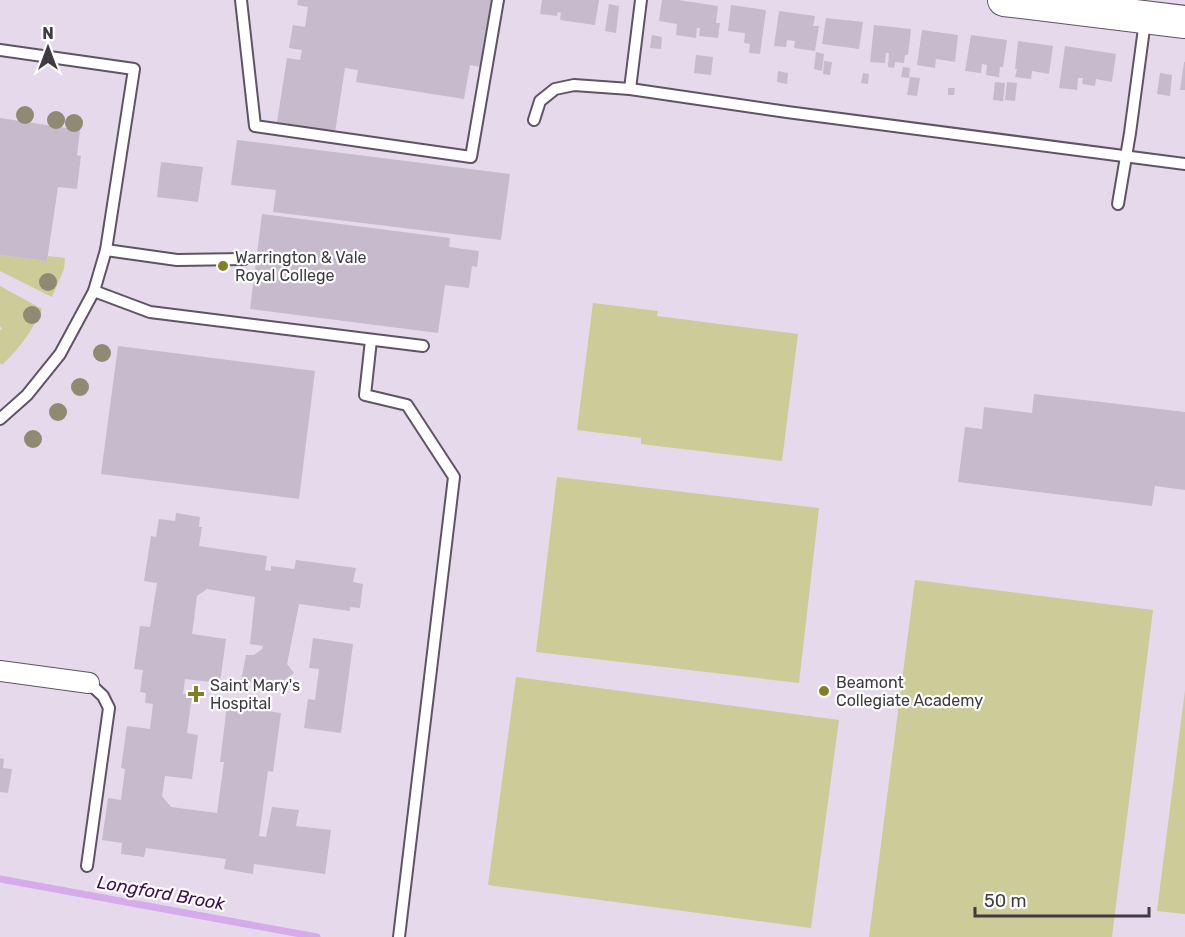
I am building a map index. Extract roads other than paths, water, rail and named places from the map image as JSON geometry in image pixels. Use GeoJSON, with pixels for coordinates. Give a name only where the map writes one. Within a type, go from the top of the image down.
{"type":"FeatureCollection","features":[{"type":"Feature","properties":{"kind":"main road"},"geometry":{"type":"LineString","coordinates":[[1004,0],[1185,22]]}},
{"type":"Feature","properties":{"kind":"street"},"geometry":{"type":"LineString","coordinates":[[0,671],[89,683]]}},
{"type":"Feature","properties":{"kind":"lane"},"geometry":{"type":"LineString","coordinates":[[241,0],[255,126],[471,157],[498,0]]}},
{"type":"Feature","properties":{"kind":"lane"},"geometry":{"type":"LineString","coordinates":[[630,89],[641,0]]}},
{"type":"Feature","properties":{"kind":"lane"},"geometry":{"type":"LineString","coordinates":[[1118,204],[1146,18]]}},
{"type":"Feature","properties":{"kind":"lane"},"geometry":{"type":"LineString","coordinates":[[0,50],[134,69],[106,250],[94,291],[60,354],[27,395],[0,419]]}},
{"type":"Feature","properties":{"kind":"lane"},"geometry":{"type":"LineString","coordinates":[[534,120],[540,100],[555,89],[574,85],[630,89],[786,112],[1185,164]]}},
{"type":"Feature","properties":{"kind":"lane"},"geometry":{"type":"LineString","coordinates":[[106,250],[177,260],[244,259]]}},
{"type":"Feature","properties":{"kind":"lane"},"geometry":{"type":"LineString","coordinates":[[94,291],[150,312],[423,346]]}},
{"type":"Feature","properties":{"kind":"lane"},"geometry":{"type":"LineString","coordinates":[[371,340],[366,395],[407,405],[454,477],[399,937]]}},
{"type":"Feature","properties":{"kind":"lane"},"geometry":{"type":"LineString","coordinates":[[87,866],[109,708],[103,696],[89,683]]}},
{"type":"Feature","properties":{"kind":"waterway","name":"Longford Brook"},"geometry":{"type":"LineString","coordinates":[[0,879],[317,937]]}},
{"type":"Feature","properties":{"kind":"place","name":"Warrington & Vale Royal College"},"geometry":{"type":"Point","coordinates":[223,266]}},
{"type":"Feature","properties":{"kind":"place","name":"Beamont Collegiate Academy"},"geometry":{"type":"Point","coordinates":[824,691]}},
{"type":"Feature","properties":{"kind":"place","name":"Saint Mary's Hospital"},"geometry":{"type":"Point","coordinates":[196,694]}}]}
